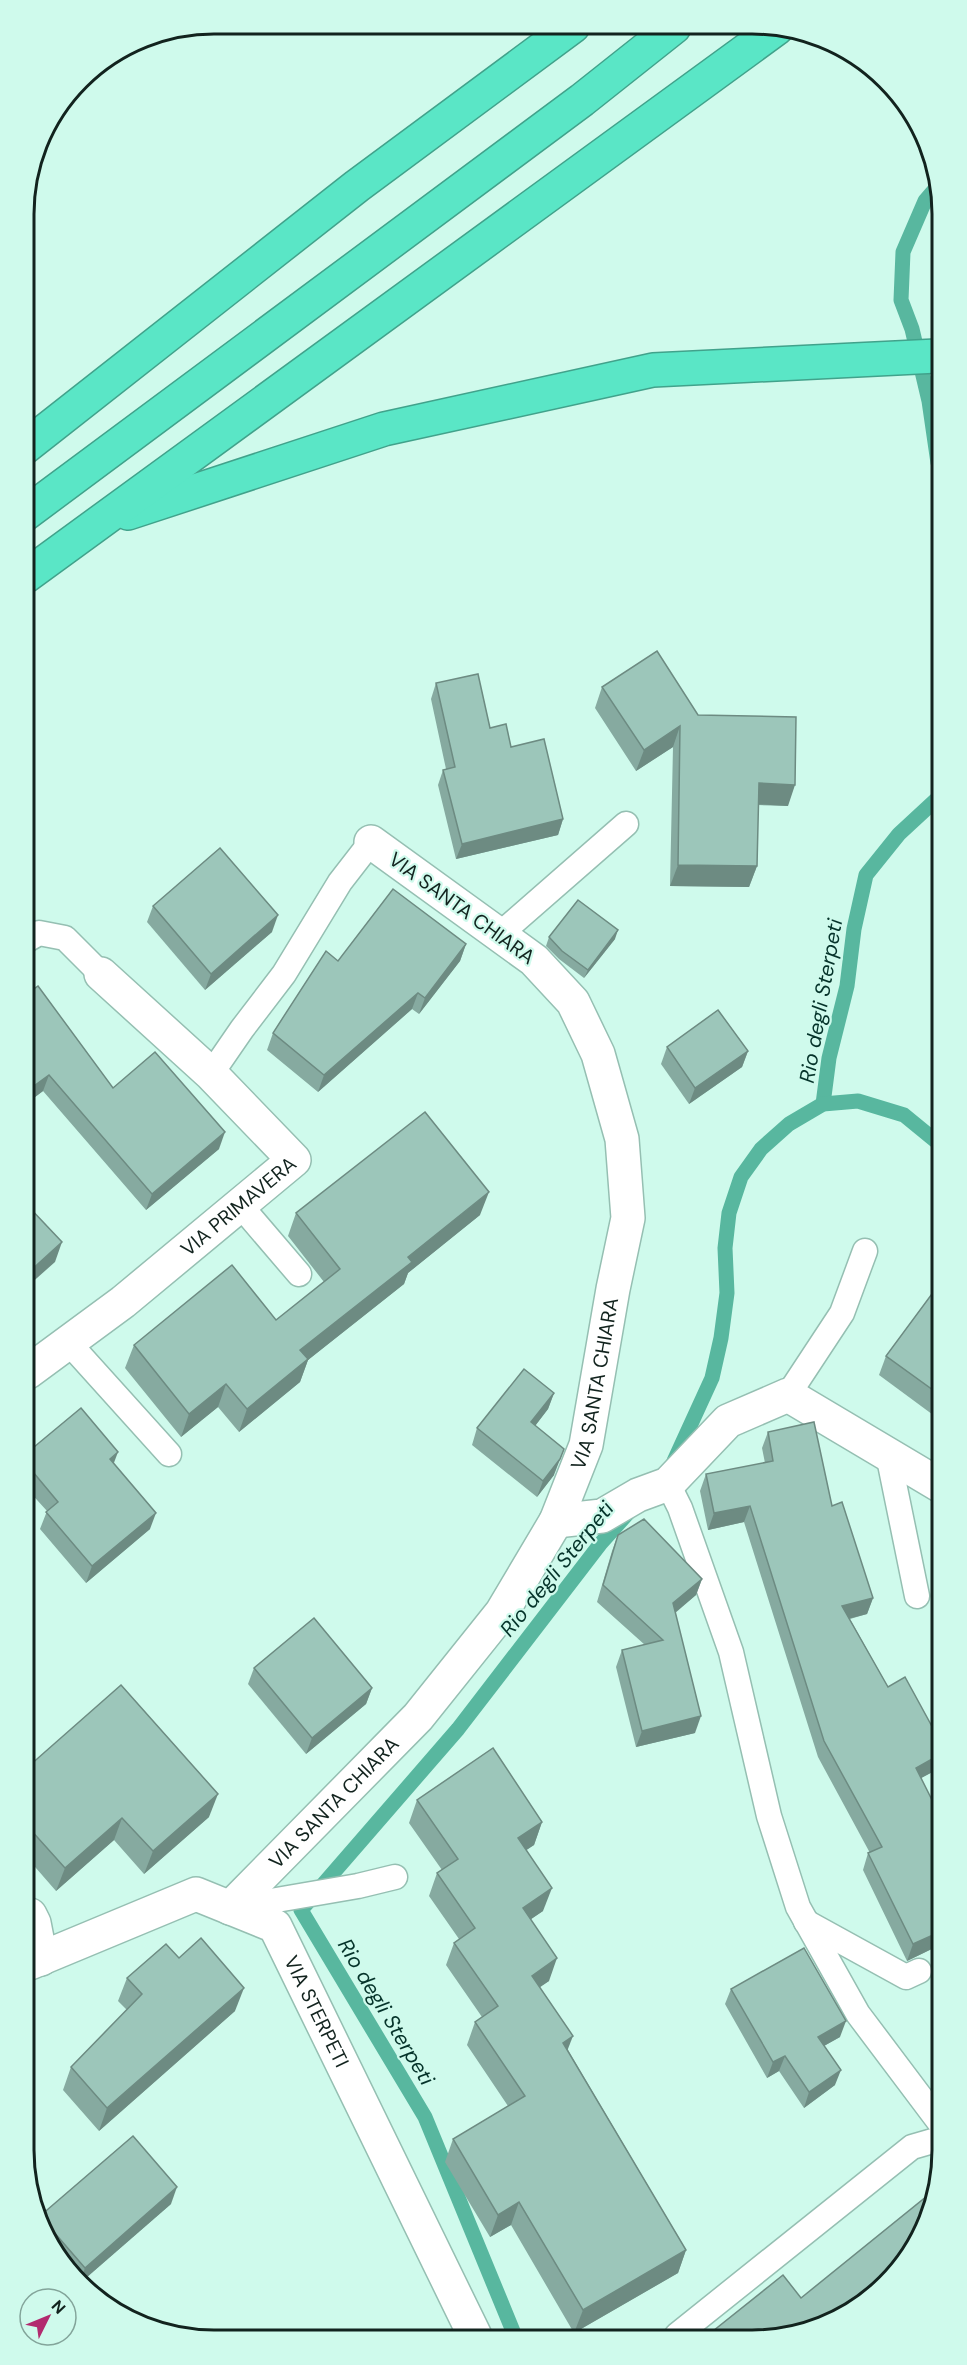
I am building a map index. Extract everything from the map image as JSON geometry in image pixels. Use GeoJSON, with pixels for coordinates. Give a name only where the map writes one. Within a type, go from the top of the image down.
{"type":"FeatureCollection","features":[{"type":"Feature","properties":{"kind":"highway"},"geometry":{"type":"LineString","coordinates":[[35,439],[348,194],[561,35]]}},
{"type":"Feature","properties":{"kind":"highway"},"geometry":{"type":"LineString","coordinates":[[35,507],[582,100],[664,35]]}},
{"type":"Feature","properties":{"kind":"highway"},"geometry":{"type":"LineString","coordinates":[[35,570],[766,35]]}},
{"type":"Feature","properties":{"kind":"highway"},"geometry":{"type":"LineString","coordinates":[[101,522],[384,429],[653,370],[932,356]]}},
{"type":"Feature","properties":{"kind":"street","name":"VIA SANTA CHIARA"},"geometry":{"type":"LineString","coordinates":[[230,1908],[418,1717],[502,1612],[556,1521],[586,1444],[612,1289],[628,1218],[622,1139],[598,1054],[573,1002],[534,960],[371,842]]}},
{"type":"Feature","properties":{"kind":"street","name":"VIA PRIMAVERA"},"geometry":{"type":"LineString","coordinates":[[35,1367],[123,1302],[294,1160],[211,1074],[101,974]]}},
{"type":"Feature","properties":{"kind":"street"},"geometry":{"type":"LineString","coordinates":[[556,1521],[602,1516],[657,1488],[729,1421],[789,1395],[932,1481]]}},
{"type":"Feature","properties":{"kind":"street","name":"VIA STERPETI"},"geometry":{"type":"LineString","coordinates":[[35,1961],[196,1894],[275,1926],[472,2330]]}},
{"type":"Feature","properties":{"kind":"lane"},"geometry":{"type":"LineString","coordinates":[[499,935],[626,824]]}},
{"type":"Feature","properties":{"kind":"lane"},"geometry":{"type":"LineString","coordinates":[[211,1074],[284,974],[340,882],[371,842]]}},
{"type":"Feature","properties":{"kind":"lane"},"geometry":{"type":"LineString","coordinates":[[35,935],[39,933],[65,938],[101,974]]}},
{"type":"Feature","properties":{"kind":"lane"},"geometry":{"type":"LineString","coordinates":[[240,1205],[299,1274]]}},
{"type":"Feature","properties":{"kind":"lane"},"geometry":{"type":"LineString","coordinates":[[789,1395],[842,1313],[865,1251]]}},
{"type":"Feature","properties":{"kind":"lane"},"geometry":{"type":"LineString","coordinates":[[68,1342],[169,1454]]}},
{"type":"Feature","properties":{"kind":"lane"},"geometry":{"type":"LineString","coordinates":[[888,1454],[917,1596]]}},
{"type":"Feature","properties":{"kind":"lane"},"geometry":{"type":"LineString","coordinates":[[657,1488],[680,1508],[731,1652],[769,1816],[798,1907],[858,2014],[932,2114]]}},
{"type":"Feature","properties":{"kind":"lane"},"geometry":{"type":"LineString","coordinates":[[230,1908],[395,1877]]}},
{"type":"Feature","properties":{"kind":"lane"},"geometry":{"type":"LineString","coordinates":[[806,1922],[906,1977],[919,1971]]}},
{"type":"Feature","properties":{"kind":"lane"},"geometry":{"type":"LineString","coordinates":[[683,2330],[912,2147],[932,2141]]}},
{"type":"Feature","properties":{"kind":"building"},"geometry":{"type":"Polygon","coordinates":[[[657,651],[698,715],[796,717],[795,785],[759,783],[757,866],[678,865],[680,726],[644,750],[602,687],[657,651]]]}},
{"type":"Feature","properties":{"kind":"building"},"geometry":{"type":"Polygon","coordinates":[[[478,674],[490,728],[506,724],[511,747],[544,739],[563,819],[462,844],[443,770],[455,767],[436,683],[478,674]]]}},
{"type":"Feature","properties":{"kind":"building"},"geometry":{"type":"Polygon","coordinates":[[[220,848],[278,915],[211,974],[153,906],[220,848]]]}},
{"type":"Feature","properties":{"kind":"building"},"geometry":{"type":"Polygon","coordinates":[[[393,889],[466,944],[425,998],[418,993],[324,1075],[273,1033],[326,951],[338,961],[393,889]]]}},
{"type":"Feature","properties":{"kind":"building"},"geometry":{"type":"Polygon","coordinates":[[[578,900],[618,930],[588,970],[562,951],[549,937],[578,900]]]}},
{"type":"Feature","properties":{"kind":"building"},"geometry":{"type":"Polygon","coordinates":[[[38,986],[113,1088],[155,1052],[225,1132],[152,1194],[49,1075],[35,1085],[35,988],[38,986]]]}},
{"type":"Feature","properties":{"kind":"building"},"geometry":{"type":"Polygon","coordinates":[[[718,1010],[748,1051],[695,1088],[667,1047],[718,1010]]]}},
{"type":"Feature","properties":{"kind":"building"},"geometry":{"type":"Polygon","coordinates":[[[425,1112],[489,1192],[408,1257],[412,1262],[300,1350],[308,1359],[247,1409],[226,1384],[189,1414],[134,1345],[232,1265],[276,1320],[340,1269],[296,1213],[425,1112]]]}},
{"type":"Feature","properties":{"kind":"building"},"geometry":{"type":"Polygon","coordinates":[[[35,1213],[62,1242],[35,1267],[35,1213]]]}},
{"type":"Feature","properties":{"kind":"building"},"geometry":{"type":"Polygon","coordinates":[[[932,1294],[932,1389],[886,1356],[932,1294]]]}},
{"type":"Feature","properties":{"kind":"building"},"geometry":{"type":"Polygon","coordinates":[[[524,1369],[554,1393],[531,1422],[564,1449],[560,1459],[543,1481],[477,1428],[524,1369]]]}},
{"type":"Feature","properties":{"kind":"building"},"geometry":{"type":"Polygon","coordinates":[[[81,1408],[118,1452],[110,1459],[156,1513],[92,1566],[46,1512],[58,1502],[35,1474],[35,1446],[81,1408]]]}},
{"type":"Feature","properties":{"kind":"building"},"geometry":{"type":"Polygon","coordinates":[[[814,1422],[832,1506],[842,1502],[873,1598],[842,1606],[888,1687],[905,1677],[932,1726],[932,1759],[916,1768],[932,1800],[932,1935],[913,1944],[868,1853],[882,1847],[824,1741],[750,1506],[714,1513],[706,1474],[773,1461],[768,1432],[814,1422]]]}},
{"type":"Feature","properties":{"kind":"building"},"geometry":{"type":"Polygon","coordinates":[[[644,1519],[702,1579],[673,1603],[701,1716],[642,1731],[622,1650],[663,1640],[603,1585],[618,1535],[644,1519]]]}},
{"type":"Feature","properties":{"kind":"building"},"geometry":{"type":"Polygon","coordinates":[[[314,1618],[372,1688],[312,1738],[254,1668],[314,1618]]]}},
{"type":"Feature","properties":{"kind":"building"},"geometry":{"type":"Polygon","coordinates":[[[121,1685],[218,1794],[153,1851],[122,1818],[65,1868],[35,1835],[35,1761],[121,1685]]]}},
{"type":"Feature","properties":{"kind":"building"},"geometry":{"type":"Polygon","coordinates":[[[493,1748],[542,1822],[518,1838],[552,1888],[523,1908],[557,1958],[532,1976],[573,2036],[563,2043],[686,2250],[583,2310],[519,2202],[498,2215],[453,2139],[525,2096],[475,2022],[498,2006],[454,1943],[475,1928],[437,1873],[458,1859],[417,1800],[493,1748]]]}},
{"type":"Feature","properties":{"kind":"building"},"geometry":{"type":"Polygon","coordinates":[[[201,1938],[244,1988],[107,2108],[71,2067],[142,1994],[127,1978],[166,1944],[179,1958],[201,1938]]]}},
{"type":"Feature","properties":{"kind":"building"},"geometry":{"type":"Polygon","coordinates":[[[804,1948],[846,2021],[818,2037],[841,2070],[809,2092],[785,2056],[773,2062],[731,1989],[804,1948]]]}},
{"type":"Feature","properties":{"kind":"building"},"geometry":{"type":"Polygon","coordinates":[[[133,2136],[177,2187],[85,2268],[55,2233],[45,2211],[133,2136]]]}},
{"type":"Feature","properties":{"kind":"building"},"geometry":{"type":"Polygon","coordinates":[[[926,2197],[919,2220],[895,2260],[880,2278],[853,2300],[822,2317],[776,2329],[714,2330],[783,2275],[801,2298],[926,2197]]]}},
{"type":"Feature","properties":{"kind":"waterway","name":"Rio degli Sterpeti"},"geometry":{"type":"LineString","coordinates":[[931,194],[925,201],[903,252],[901,300],[912,329],[932,422]]}},
{"type":"Feature","properties":{"kind":"waterway","name":"Rio degli Sterpeti"},"geometry":{"type":"LineString","coordinates":[[823,1104],[829,1058],[847,986],[854,929],[866,875],[899,834],[932,803]]}},
{"type":"Feature","properties":{"kind":"waterway","name":"Rio degli Sterpeti"},"geometry":{"type":"LineString","coordinates":[[674,1461],[712,1378],[721,1338],[727,1293],[725,1248],[729,1213],[741,1177],[761,1149],[789,1124],[823,1104],[858,1101],[904,1115],[932,1138]]}},
{"type":"Feature","properties":{"kind":"waterway","name":"Rio degli Sterpeti"},"geometry":{"type":"LineString","coordinates":[[513,2330],[425,2117],[301,1910],[458,1729],[601,1543],[628,1513]]}}]}
